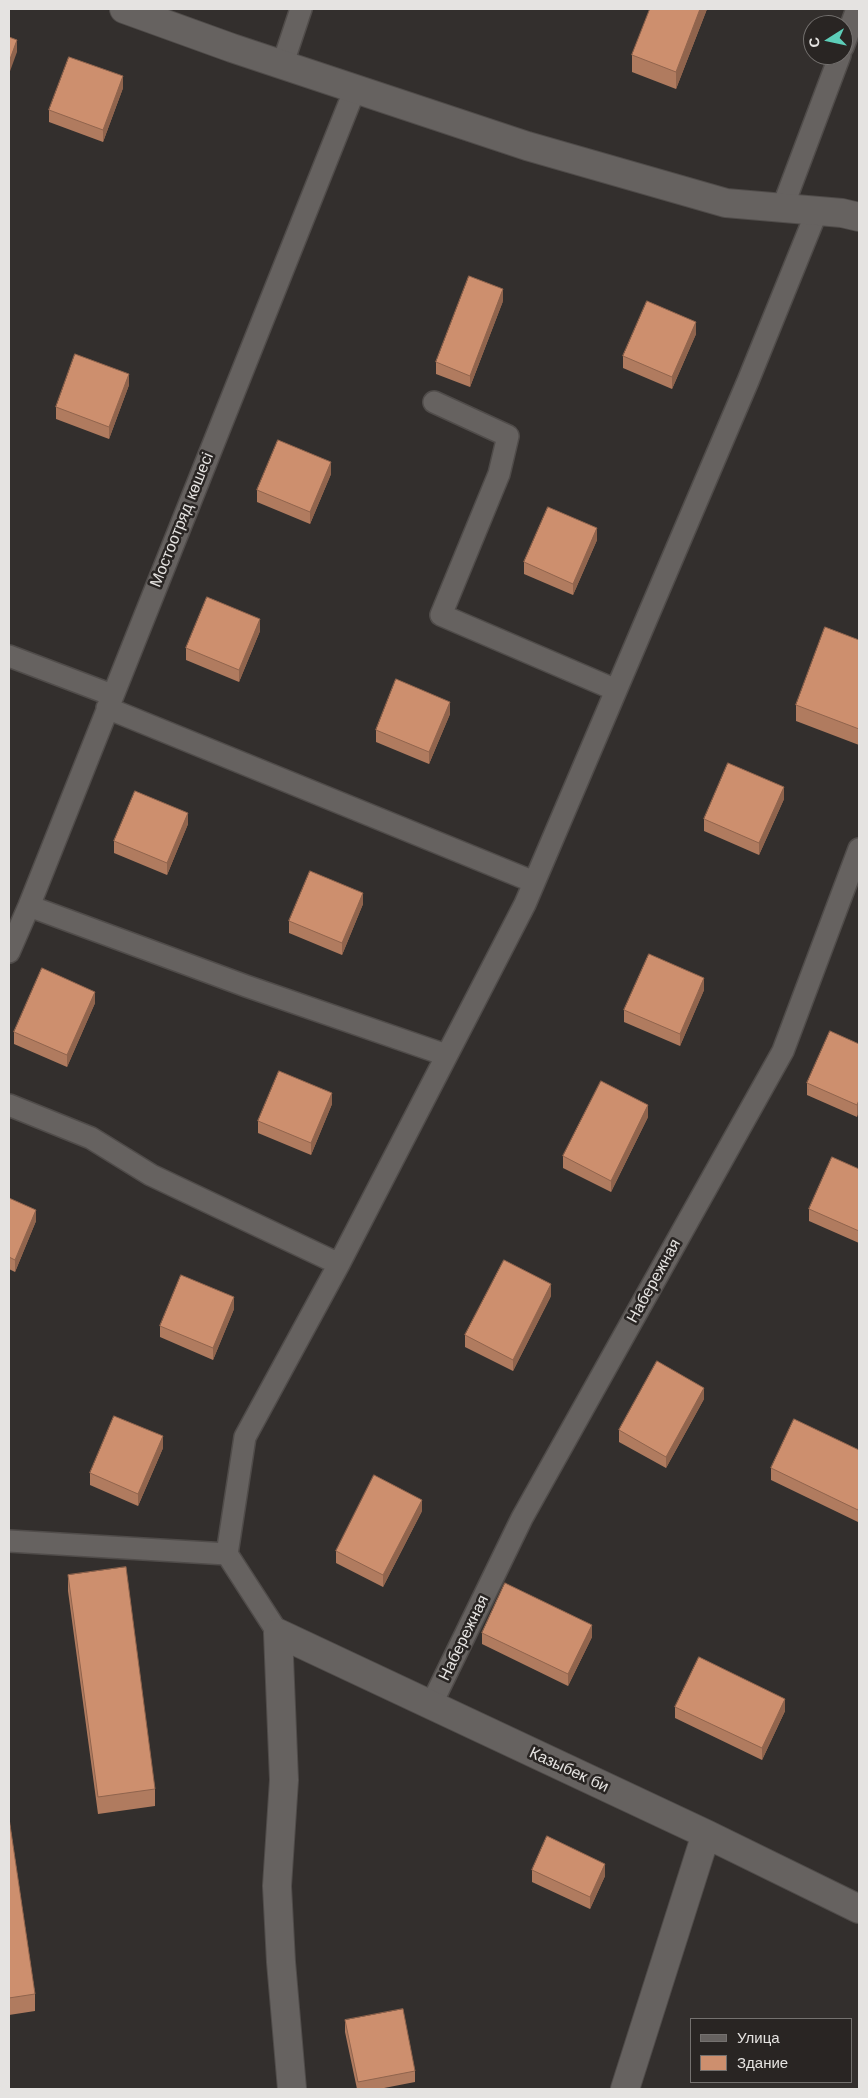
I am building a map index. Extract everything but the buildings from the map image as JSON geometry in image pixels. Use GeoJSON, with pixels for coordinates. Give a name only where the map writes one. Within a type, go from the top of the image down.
{"type":"FeatureCollection","features":[{"type":"Feature","properties":{"kind":"street"},"geometry":{"type":"LineString","coordinates":[[124,9],[232,48],[283,63],[354,89],[527,146],[726,203],[842,213],[859,217]]}},
{"type":"Feature","properties":{"kind":"street"},"geometry":{"type":"LineString","coordinates":[[278,1633],[284,1780],[277,1886],[281,1962],[292,2089]]}},
{"type":"Feature","properties":{"kind":"street","name":"Казыбек би"},"geometry":{"type":"LineString","coordinates":[[278,1633],[706,1834],[859,1909]]}},
{"type":"Feature","properties":{"kind":"street"},"geometry":{"type":"LineString","coordinates":[[625,2089],[706,1834]]}},
{"type":"Feature","properties":{"kind":"lane"},"geometry":{"type":"LineString","coordinates":[[283,63],[301,9]]}},
{"type":"Feature","properties":{"kind":"lane"},"geometry":{"type":"LineString","coordinates":[[782,209],[836,65]]}},
{"type":"Feature","properties":{"kind":"lane","name":"Мостоотряд көшесі"},"geometry":{"type":"LineString","coordinates":[[9,952],[354,89]]}},
{"type":"Feature","properties":{"kind":"lane"},"geometry":{"type":"LineString","coordinates":[[278,1633],[226,1554],[245,1437],[339,1264],[525,904],[748,382],[817,212]]}},
{"type":"Feature","properties":{"kind":"lane"},"geometry":{"type":"LineString","coordinates":[[434,402],[508,436],[499,474],[441,615],[616,690]]}},
{"type":"Feature","properties":{"kind":"lane"},"geometry":{"type":"LineString","coordinates":[[9,656],[110,702],[534,882]]}},
{"type":"Feature","properties":{"kind":"lane","name":"Набережная"},"geometry":{"type":"LineString","coordinates":[[432,1705],[522,1518],[783,1051],[859,849]]}},
{"type":"Feature","properties":{"kind":"lane"},"geometry":{"type":"LineString","coordinates":[[29,906],[246,986],[446,1055]]}},
{"type":"Feature","properties":{"kind":"lane"},"geometry":{"type":"LineString","coordinates":[[9,1105],[91,1138],[151,1175],[339,1264]]}},
{"type":"Feature","properties":{"kind":"lane"},"geometry":{"type":"LineString","coordinates":[[9,1541],[226,1554]]}}]}
